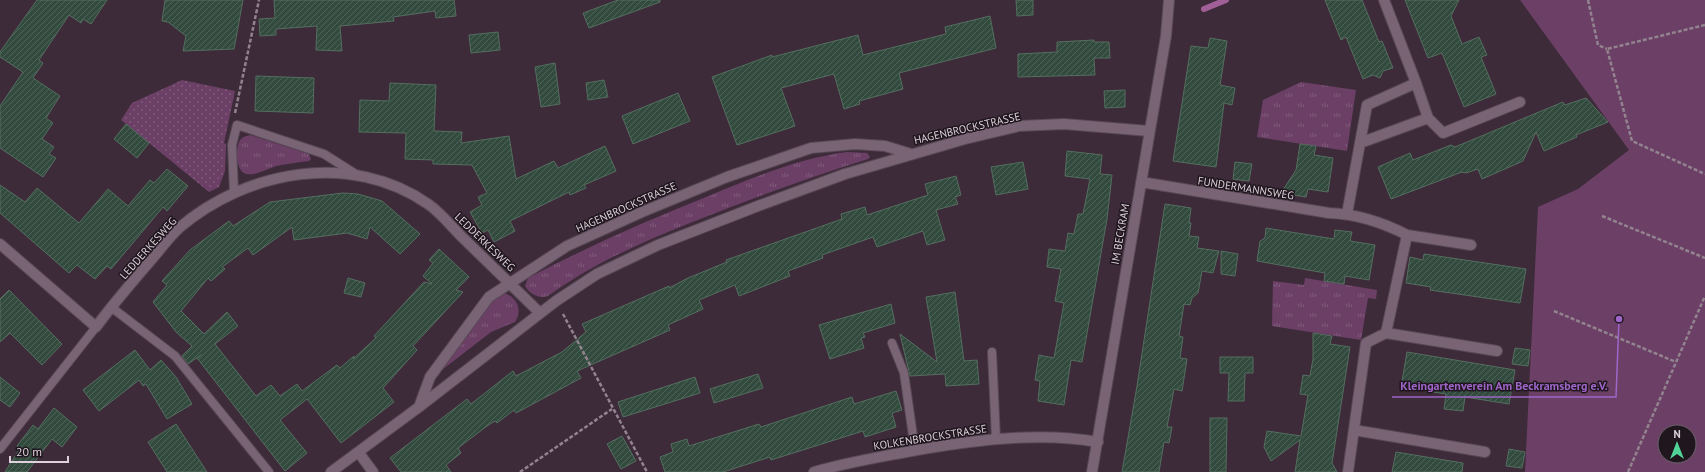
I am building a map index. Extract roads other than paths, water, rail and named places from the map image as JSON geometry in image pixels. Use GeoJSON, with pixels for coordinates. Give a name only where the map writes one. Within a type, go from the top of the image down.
{"type":"FeatureCollection","features":[{"type":"Feature","properties":{"kind":"street","name":"IM BECKRAM"},"geometry":{"type":"LineString","coordinates":[[1092,472],[1166,36],[1169,0]]}},
{"type":"Feature","properties":{"kind":"street"},"geometry":{"type":"LineString","coordinates":[[1384,0],[1428,118],[1443,133],[1520,102]]}},
{"type":"Feature","properties":{"kind":"street"},"geometry":{"type":"LineString","coordinates":[[1347,214],[1367,105],[1416,83]]}},
{"type":"Feature","properties":{"kind":"street"},"geometry":{"type":"LineString","coordinates":[[1360,143],[1428,118]]}},
{"type":"Feature","properties":{"kind":"street","name":"HAGENBROCKSTRASSE"},"geometry":{"type":"LineString","coordinates":[[331,472],[419,408],[556,301],[597,274],[658,245],[830,179],[911,154],[1019,126],[1064,124],[1149,131]]}},
{"type":"Feature","properties":{"kind":"street","name":"HAGENBROCKSTRASSE"},"geometry":{"type":"LineString","coordinates":[[419,408],[430,377],[489,297],[509,282],[567,246],[642,212],[728,177],[811,148],[855,144],[885,146],[911,154]]}},
{"type":"Feature","properties":{"kind":"street","name":"LEDDERKESWEG"},"geometry":{"type":"LineString","coordinates":[[96,327],[111,307],[178,229],[206,208],[234,192],[269,180],[309,173],[354,173],[393,183],[428,204],[540,313]]}},
{"type":"Feature","properties":{"kind":"street","name":"FUNDERMANNSWEG"},"geometry":{"type":"LineString","coordinates":[[1141,182],[1329,214],[1347,214],[1386,224],[1407,235],[1471,245]]}},
{"type":"Feature","properties":{"kind":"street"},"geometry":{"type":"LineString","coordinates":[[1386,333],[1407,235]]}},
{"type":"Feature","properties":{"kind":"street"},"geometry":{"type":"LineString","coordinates":[[0,244],[96,327]]}},
{"type":"Feature","properties":{"kind":"street"},"geometry":{"type":"LineString","coordinates":[[1348,472],[1366,343],[1386,333],[1497,351]]}},
{"type":"Feature","properties":{"kind":"street"},"geometry":{"type":"LineString","coordinates":[[1354,430],[1485,452]]}},
{"type":"Feature","properties":{"kind":"street","name":"KOLKENBROCKSTRASSE"},"geometry":{"type":"LineString","coordinates":[[814,472],[842,464],[955,443],[996,439],[1075,438],[1098,442]]}},
{"type":"Feature","properties":{"kind":"street"},"geometry":{"type":"LineString","coordinates":[[358,453],[373,472]]}},
{"type":"Feature","properties":{"kind":"lane"},"geometry":{"type":"LineString","coordinates":[[234,192],[232,145],[237,125],[324,154],[354,173]]}},
{"type":"Feature","properties":{"kind":"lane"},"geometry":{"type":"LineString","coordinates":[[111,307],[175,356],[270,472]]}},
{"type":"Feature","properties":{"kind":"lane"},"geometry":{"type":"LineString","coordinates":[[0,449],[96,327]]}},
{"type":"Feature","properties":{"kind":"lane"},"geometry":{"type":"LineString","coordinates":[[892,343],[904,373],[915,450]]}},
{"type":"Feature","properties":{"kind":"lane"},"geometry":{"type":"LineString","coordinates":[[992,352],[996,439]]}},
{"type":"Feature","properties":{"kind":"waterway"},"geometry":{"type":"LineString","coordinates":[[1204,9],[1226,0]]}},
{"type":"Feature","properties":{"kind":"place","name":"Kleingartenverein Am Beckramsberg e.V."},"geometry":{"type":"Point","coordinates":[1619,319]}}]}
